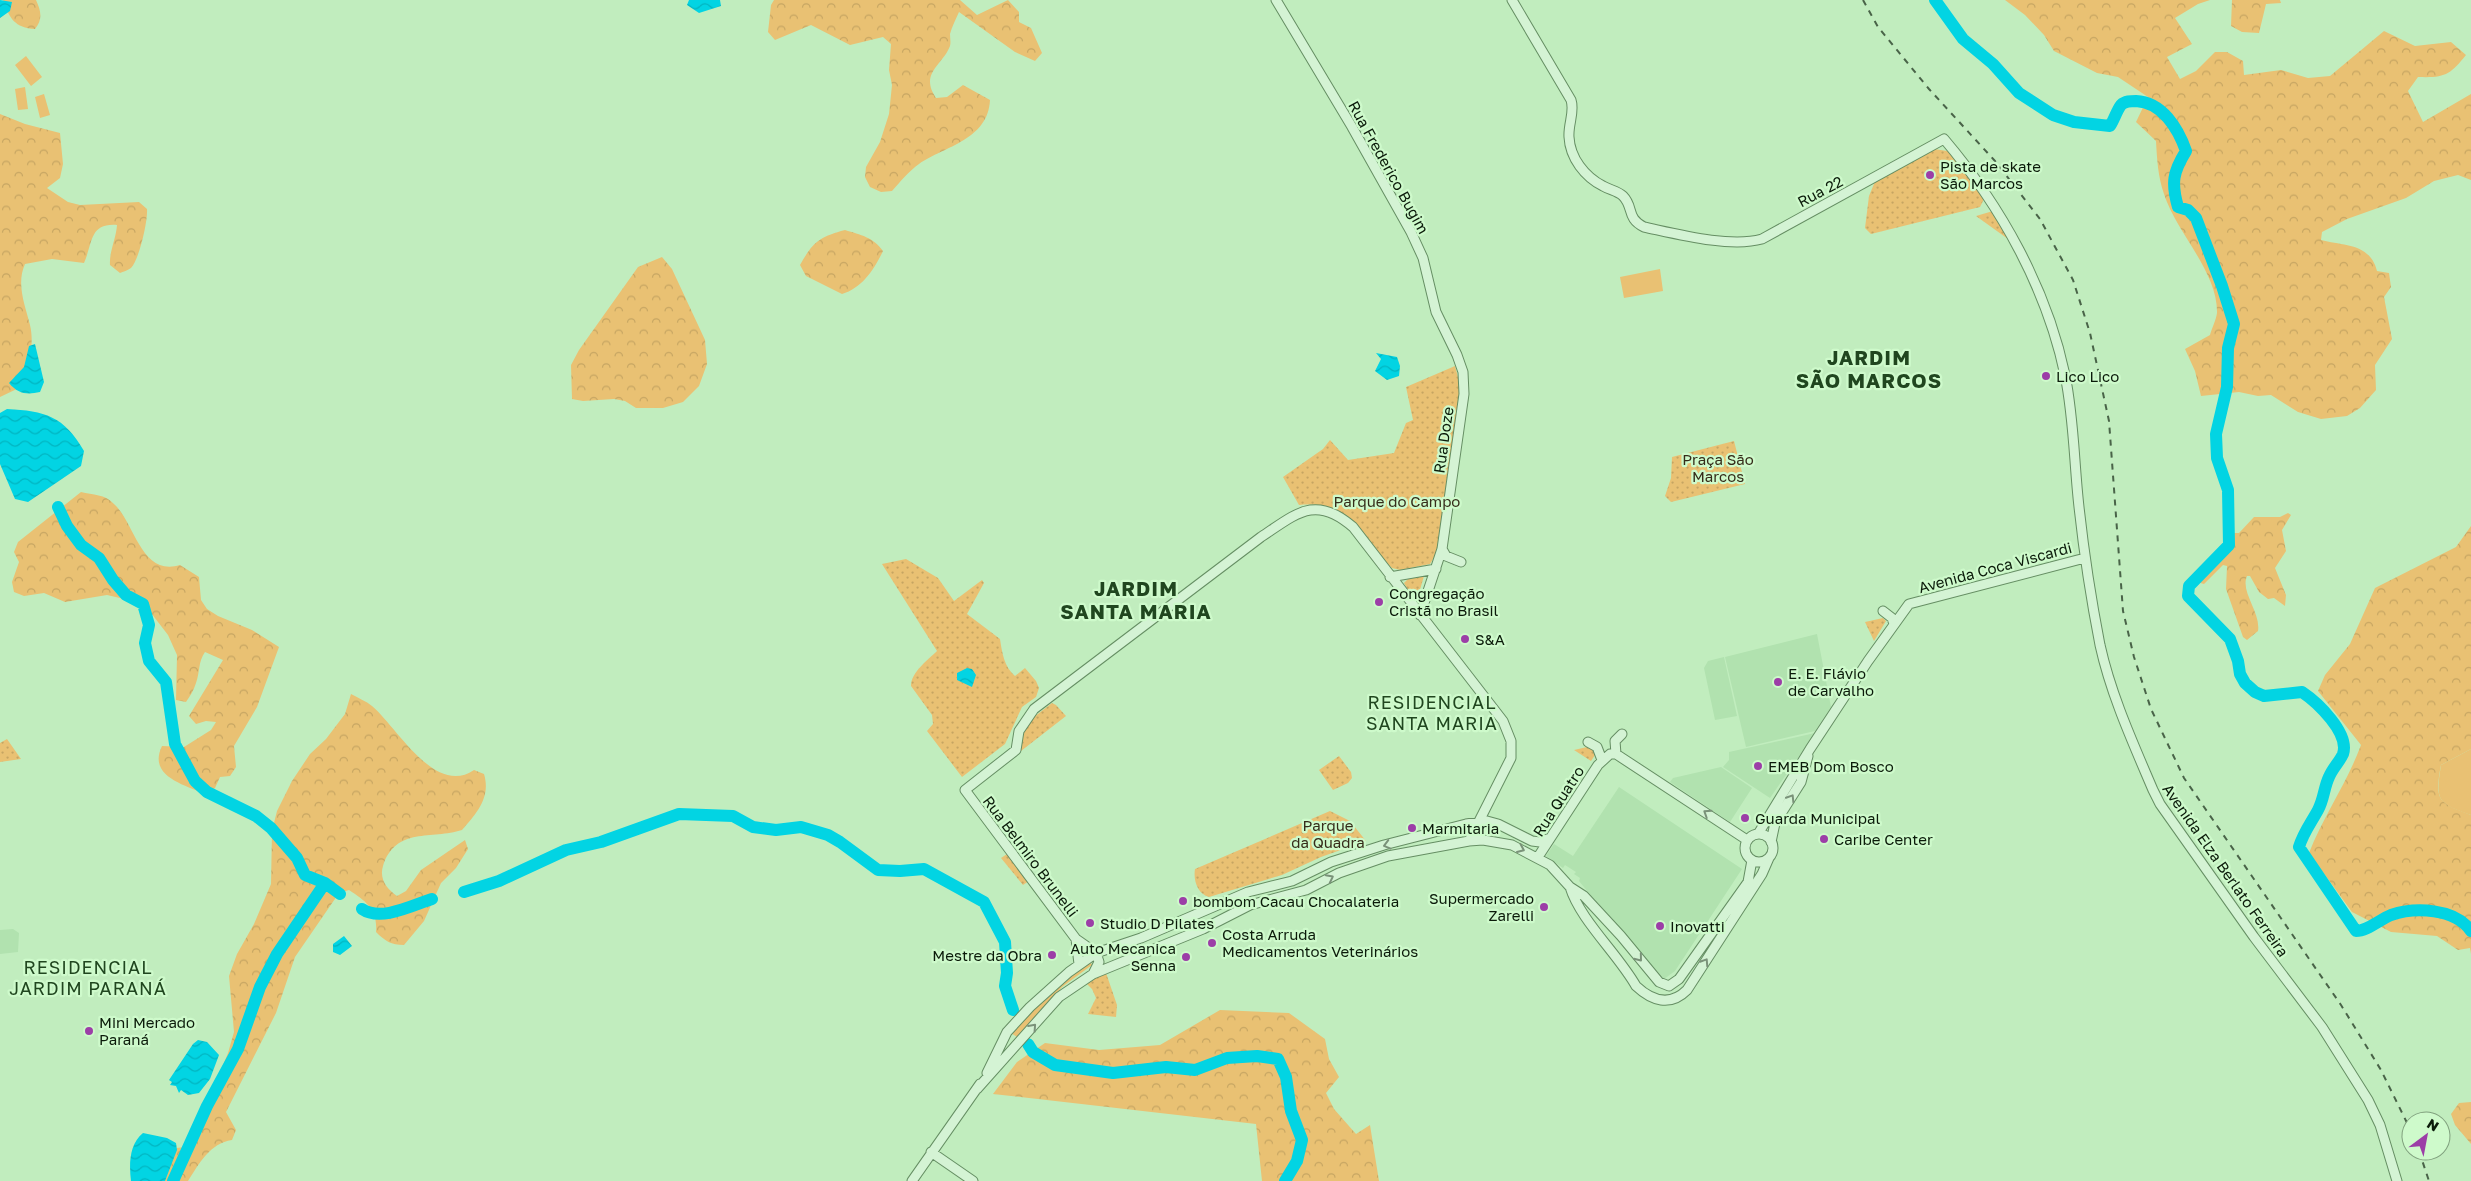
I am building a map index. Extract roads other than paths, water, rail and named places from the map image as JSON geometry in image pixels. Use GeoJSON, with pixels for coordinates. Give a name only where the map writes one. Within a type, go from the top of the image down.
{"type":"FeatureCollection","features":[{"type":"Feature","properties":{"kind":"main road","name":"Rua Frederico Bugim"},"geometry":{"type":"LineString","coordinates":[[1276,0],[1352,127],[1411,232],[1422,258],[1436,312],[1457,355]]}},
{"type":"Feature","properties":{"kind":"main road","name":"Rua 22"},"geometry":{"type":"LineString","coordinates":[[1512,0],[1571,100],[1573,108],[1569,122],[1569,139],[1576,162],[1601,186],[1621,194],[1627,200],[1631,216],[1636,223],[1644,227],[1702,239],[1754,242],[1944,139]]}},
{"type":"Feature","properties":{"kind":"main road","name":"Avenida Elza Berlato Ferreira"},"geometry":{"type":"LineString","coordinates":[[1944,139],[1996,208],[2030,275],[2047,315],[2065,376],[2085,558],[2100,646],[2109,680],[2153,790],[2160,804],[2254,937],[2322,1026],[2368,1100],[2380,1125],[2397,1181]]}},
{"type":"Feature","properties":{"kind":"main road","name":"Rua Doze"},"geometry":{"type":"LineString","coordinates":[[1420,615],[1427,589],[1442,549],[1464,394],[1463,372],[1457,355]]}},
{"type":"Feature","properties":{"kind":"main road","name":"Rua Belmiro Brunelli"},"geometry":{"type":"LineString","coordinates":[[1096,953],[1076,939],[964,790],[1016,750],[1019,732],[1034,709],[1261,537],[1297,513],[1326,511],[1341,516],[1353,527],[1390,577]]}},
{"type":"Feature","properties":{"kind":"main road"},"geometry":{"type":"LineString","coordinates":[[1442,549],[1446,556],[1461,562]]}},
{"type":"Feature","properties":{"kind":"main road","name":"Avenida Coca Viscardi"},"geometry":{"type":"LineString","coordinates":[[1758,834],[1810,749],[1909,604],[2085,558]]}},
{"type":"Feature","properties":{"kind":"main road"},"geometry":{"type":"LineString","coordinates":[[1390,577],[1436,569]]}},
{"type":"Feature","properties":{"kind":"main road"},"geometry":{"type":"LineString","coordinates":[[1403,593],[1418,598],[1427,589],[1427,578],[1420,573]]}},
{"type":"Feature","properties":{"kind":"main road"},"geometry":{"type":"LineString","coordinates":[[1403,593],[1402,581],[1408,575]]}},
{"type":"Feature","properties":{"kind":"main road"},"geometry":{"type":"LineString","coordinates":[[1390,577],[1503,721],[1511,741],[1511,758],[1469,842]]}},
{"type":"Feature","properties":{"kind":"main road"},"geometry":{"type":"LineString","coordinates":[[1883,611],[1892,618],[1894,624]]}},
{"type":"Feature","properties":{"kind":"main road"},"geometry":{"type":"LineString","coordinates":[[1616,754],[1615,741],[1622,734]]}},
{"type":"Feature","properties":{"kind":"main road"},"geometry":{"type":"LineString","coordinates":[[1588,742],[1597,747],[1602,760],[1610,754],[1616,754],[1747,840]]}},
{"type":"Feature","properties":{"kind":"main road"},"geometry":{"type":"LineString","coordinates":[[1570,887],[1584,914],[1636,986],[1644,993],[1663,1002],[1674,1000],[1686,990],[1762,874],[1773,849],[1771,842],[1775,823],[1801,782],[1810,749]]}},
{"type":"Feature","properties":{"kind":"main road","name":"Rua Quatro"},"geometry":{"type":"LineString","coordinates":[[1538,857],[1602,760]]}},
{"type":"Feature","properties":{"kind":"main road"},"geometry":{"type":"LineString","coordinates":[[977,1089],[1007,1032],[1030,1008],[1079,964],[1096,953],[1140,938],[1248,892],[1292,881],[1331,862],[1384,845],[1479,822],[1498,824],[1532,841],[1540,842],[1550,838]]}},
{"type":"Feature","properties":{"kind":"main road"},"geometry":{"type":"LineString","coordinates":[[1747,840],[1758,834],[1764,835],[1771,842]]}},
{"type":"Feature","properties":{"kind":"main road"},"geometry":{"type":"LineString","coordinates":[[912,1181],[977,1089],[1059,997],[1093,974],[1203,928],[1250,905],[1306,890],[1339,873],[1388,856],[1484,840],[1497,842],[1512,845],[1550,865],[1570,887],[1584,896],[1622,936],[1659,982],[1669,986],[1679,980],[1748,882],[1752,860]]}},
{"type":"Feature","properties":{"kind":"main road"},"geometry":{"type":"LineString","coordinates":[[1747,840],[1746,853],[1752,860],[1760,862],[1768,858]]}},
{"type":"Feature","properties":{"kind":"main road","name":"Rua Belmiro Brunelli"},"geometry":{"type":"LineString","coordinates":[[1076,939],[1079,964]]}},
{"type":"Feature","properties":{"kind":"main road"},"geometry":{"type":"LineString","coordinates":[[1093,974],[1099,962],[1096,953]]}},
{"type":"Feature","properties":{"kind":"main road"},"geometry":{"type":"LineString","coordinates":[[1007,1032],[1009,1041],[1018,1043]]}},
{"type":"Feature","properties":{"kind":"main road"},"geometry":{"type":"LineString","coordinates":[[931,1152],[973,1181]]}},
{"type":"Feature","properties":{"kind":"water"},"geometry":{"type":"Polygon","coordinates":[[[0,0],[12,2],[10,11],[0,18],[0,0]]]}},
{"type":"Feature","properties":{"kind":"water"},"geometry":{"type":"Polygon","coordinates":[[[689,0],[720,0],[721,6],[699,13],[687,5],[689,0]]]}},
{"type":"Feature","properties":{"kind":"water"},"geometry":{"type":"Polygon","coordinates":[[[35,344],[44,382],[40,392],[23,393],[9,383],[24,367],[29,346],[35,344]]]}},
{"type":"Feature","properties":{"kind":"water"},"geometry":{"type":"Polygon","coordinates":[[[1376,353],[1397,357],[1400,366],[1399,376],[1387,380],[1375,371],[1381,359],[1376,353]]]}},
{"type":"Feature","properties":{"kind":"water"},"geometry":{"type":"Polygon","coordinates":[[[7,409],[32,411],[52,418],[69,430],[84,451],[81,466],[28,502],[15,499],[0,464],[0,413],[7,409]]]}},
{"type":"Feature","properties":{"kind":"water"},"geometry":{"type":"Polygon","coordinates":[[[967,668],[972,669],[976,675],[972,687],[957,680],[957,673],[967,668]]]}},
{"type":"Feature","properties":{"kind":"water"},"geometry":{"type":"Polygon","coordinates":[[[344,936],[352,946],[340,955],[333,952],[333,944],[344,936]]]}},
{"type":"Feature","properties":{"kind":"water"},"geometry":{"type":"Polygon","coordinates":[[[198,1040],[207,1042],[219,1055],[210,1079],[199,1093],[188,1095],[181,1090],[179,1093],[176,1086],[170,1085],[172,1082],[169,1080],[193,1044],[198,1040]]]}},
{"type":"Feature","properties":{"kind":"water"},"geometry":{"type":"Polygon","coordinates":[[[143,1133],[167,1138],[176,1143],[177,1150],[165,1181],[131,1181],[131,1155],[135,1143],[143,1133]]]}},
{"type":"Feature","properties":{"kind":"waterway"},"geometry":{"type":"LineString","coordinates":[[1935,0],[1963,39],[1993,64],[2019,93],[2053,115],[2074,122],[2110,126],[2121,105],[2126,102],[2136,101],[2154,106],[2174,125],[2186,151],[2178,165],[2174,178],[2174,191],[2178,207],[2188,210],[2196,218],[2222,286],[2234,324],[2228,348],[2227,387],[2216,434],[2217,458],[2228,490],[2229,545],[2189,586],[2188,596],[2230,639],[2238,661],[2240,674],[2245,683],[2255,692],[2264,696],[2302,692],[2323,710],[2342,737],[2343,754],[2330,774],[2320,806],[2299,847],[2356,931],[2369,927],[2391,915],[2423,910],[2434,911],[2455,918],[2464,923],[2471,931]]}},
{"type":"Feature","properties":{"kind":"waterway"},"geometry":{"type":"LineString","coordinates":[[58,507],[67,526],[81,545],[99,558],[113,580],[126,595],[143,604],[149,625],[145,643],[149,661],[166,682],[175,744],[195,781],[207,792],[256,816],[271,828],[297,858],[305,875],[325,883],[277,954],[260,987],[238,1049],[207,1106],[173,1181]]}},
{"type":"Feature","properties":{"kind":"waterway"},"geometry":{"type":"LineString","coordinates":[[464,892],[499,881],[566,850],[601,842],[679,814],[733,816],[753,827],[776,830],[801,827],[828,835],[878,870],[924,869],[984,902],[1005,942],[1007,973],[1005,986],[1013,1010]]}},
{"type":"Feature","properties":{"kind":"waterway"},"geometry":{"type":"LineString","coordinates":[[325,883],[340,894]]}},
{"type":"Feature","properties":{"kind":"waterway"},"geometry":{"type":"LineString","coordinates":[[362,909],[370,913],[387,913],[432,899]]}},
{"type":"Feature","properties":{"kind":"waterway"},"geometry":{"type":"LineString","coordinates":[[1028,1044],[1033,1052],[1055,1065],[1113,1073],[1166,1067],[1195,1070],[1227,1058],[1257,1056],[1278,1059],[1286,1077],[1291,1111],[1302,1140],[1297,1161],[1285,1181]]}},
{"type":"Feature","properties":{"kind":"railway"},"geometry":{"type":"LineString","coordinates":[[1863,0],[1878,27],[1929,89],[1995,161],[2040,219],[2073,280],[2090,333],[2109,421],[2123,611],[2134,657],[2151,709],[2184,778],[2341,1005],[2381,1070],[2401,1111]]}},
{"type":"Feature","properties":{"kind":"railway"},"geometry":{"type":"LineString","coordinates":[[2422,1161],[2429,1181]]}},
{"type":"Feature","properties":{"kind":"place","name":"Pista de skate São Marcos"},"geometry":{"type":"Point","coordinates":[1930,175]}},
{"type":"Feature","properties":{"kind":"place","name":"Lico Lico"},"geometry":{"type":"Point","coordinates":[2046,376]}},
{"type":"Feature","properties":{"kind":"place","name":"Congregação Cristã no Brasil"},"geometry":{"type":"Point","coordinates":[1379,602]}},
{"type":"Feature","properties":{"kind":"place","name":"S&A"},"geometry":{"type":"Point","coordinates":[1465,639]}},
{"type":"Feature","properties":{"kind":"place","name":"E. E. Flávio de Carvalho"},"geometry":{"type":"Point","coordinates":[1778,682]}},
{"type":"Feature","properties":{"kind":"place","name":"EMEB Dom Bosco"},"geometry":{"type":"Point","coordinates":[1758,766]}},
{"type":"Feature","properties":{"kind":"place","name":"Guarda Municipal"},"geometry":{"type":"Point","coordinates":[1745,818]}},
{"type":"Feature","properties":{"kind":"place","name":"Marmitaria"},"geometry":{"type":"Point","coordinates":[1412,828]}},
{"type":"Feature","properties":{"kind":"place","name":"Caribe Center"},"geometry":{"type":"Point","coordinates":[1824,839]}},
{"type":"Feature","properties":{"kind":"place","name":"bombom Cacau Chocalateria"},"geometry":{"type":"Point","coordinates":[1183,901]}},
{"type":"Feature","properties":{"kind":"place","name":"Supermercado Zarelli"},"geometry":{"type":"Point","coordinates":[1544,907]}},
{"type":"Feature","properties":{"kind":"place","name":"Studio D Pilates"},"geometry":{"type":"Point","coordinates":[1090,923]}},
{"type":"Feature","properties":{"kind":"place","name":"Inovatti"},"geometry":{"type":"Point","coordinates":[1660,926]}},
{"type":"Feature","properties":{"kind":"place","name":"Costa Arruda Medicamentos Veterinários"},"geometry":{"type":"Point","coordinates":[1212,943]}},
{"type":"Feature","properties":{"kind":"place","name":"Mestre da Obra"},"geometry":{"type":"Point","coordinates":[1052,955]}},
{"type":"Feature","properties":{"kind":"place","name":"Auto Mecanica Senna"},"geometry":{"type":"Point","coordinates":[1186,957]}},
{"type":"Feature","properties":{"kind":"place","name":"Mini Mercado Paraná"},"geometry":{"type":"Point","coordinates":[89,1031]}},
{"type":"Feature","properties":{"kind":"district","name":"JARDIM SÃO MARCOS"},"geometry":{"type":"Point","coordinates":[1869,368]}},
{"type":"Feature","properties":{"kind":"district","name":"JARDIM SANTA MARIA"},"geometry":{"type":"Point","coordinates":[1136,600]}},
{"type":"Feature","properties":{"kind":"district","name":"RESIDENCIAL SANTA MARIA"},"geometry":{"type":"Point","coordinates":[1432,712]}},
{"type":"Feature","properties":{"kind":"district","name":"RESIDENCIAL JARDIM PARANÁ"},"geometry":{"type":"Point","coordinates":[88,978]}},
{"type":"Feature","properties":{"kind":"park label","name":"Praça São Marcos"},"geometry":{"type":"Point","coordinates":[1718,468]}},
{"type":"Feature","properties":{"kind":"park label","name":"Parque do Campo"},"geometry":{"type":"Point","coordinates":[1397,501]}},
{"type":"Feature","properties":{"kind":"park label","name":"Parque da Quadra"},"geometry":{"type":"Point","coordinates":[1328,834]}}]}
